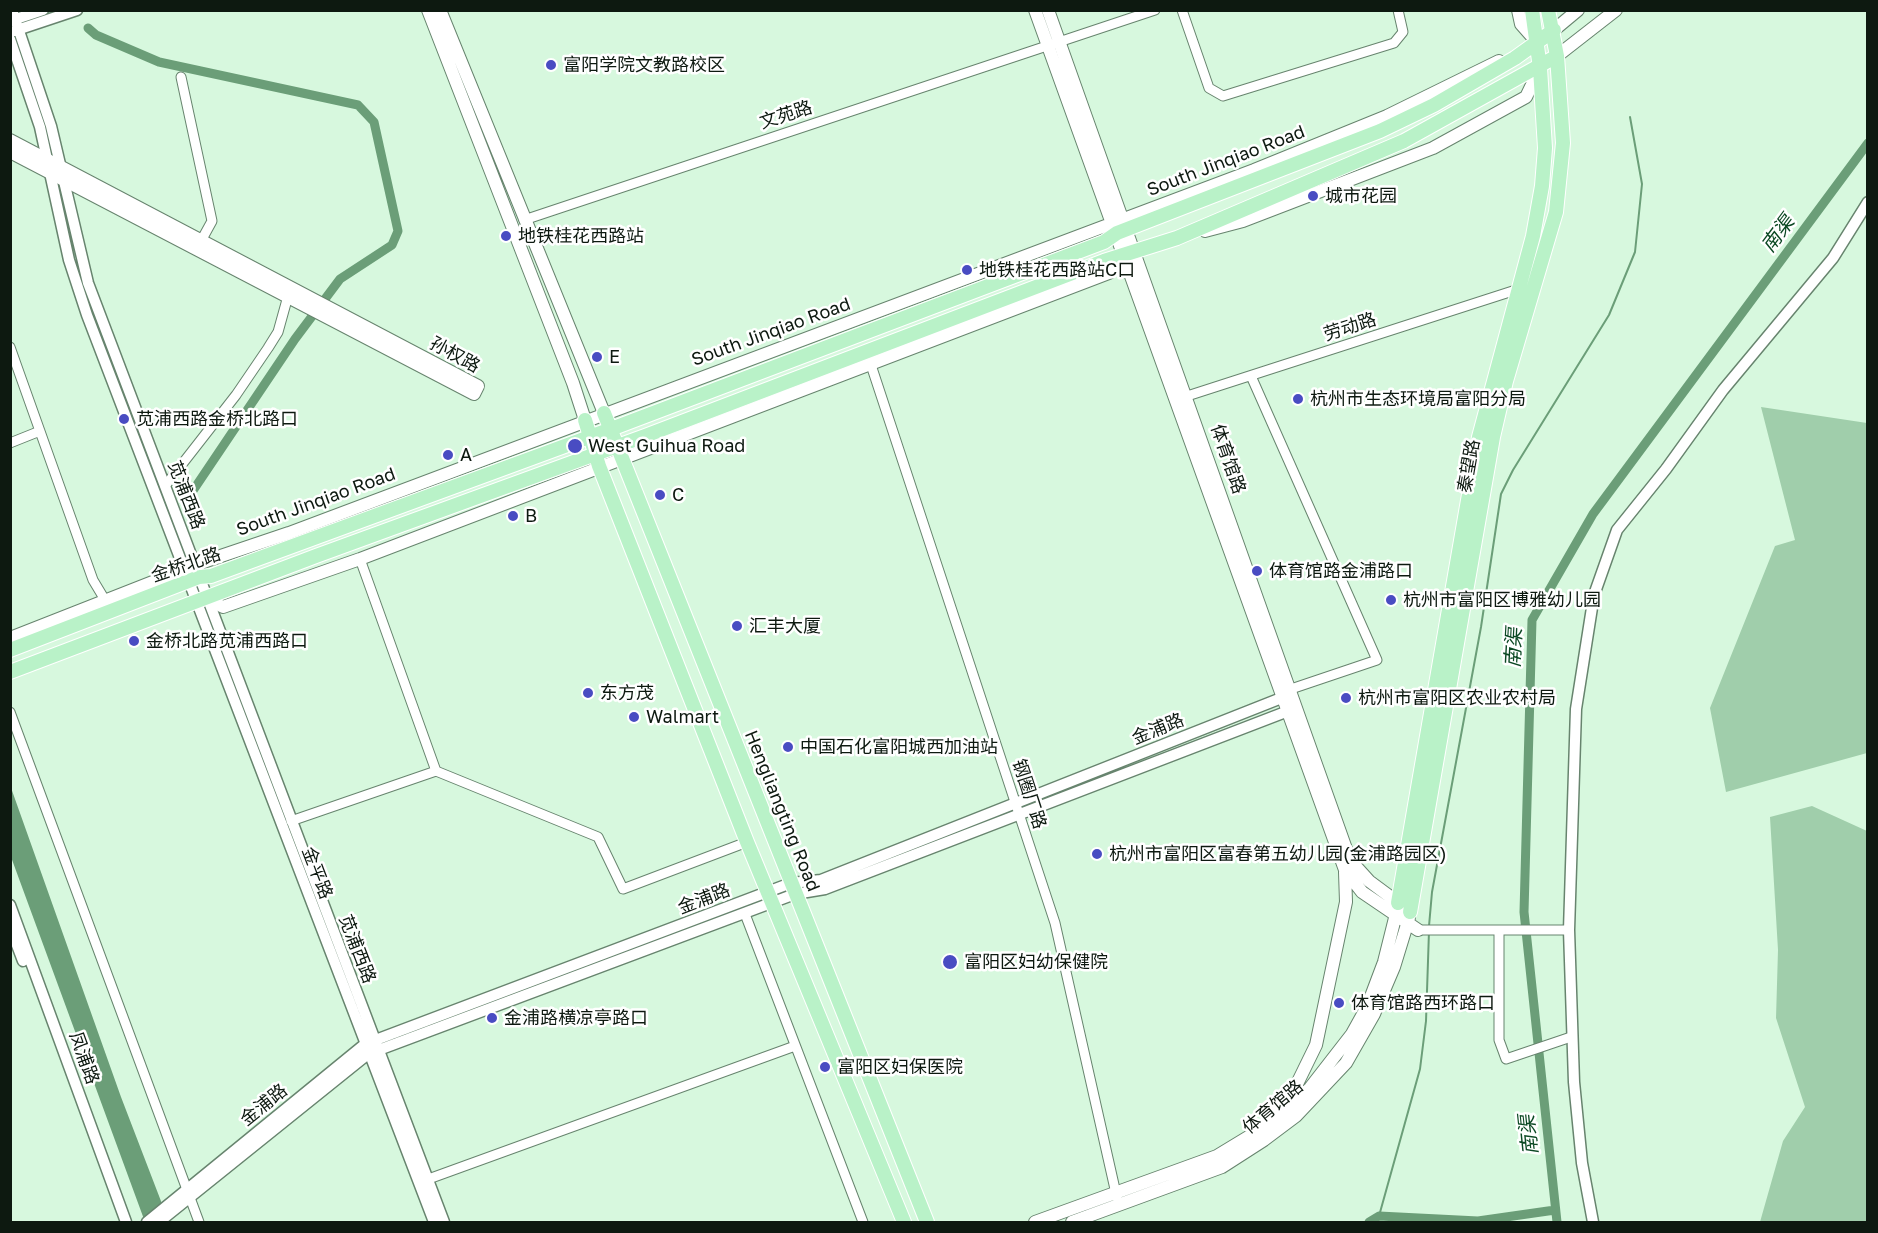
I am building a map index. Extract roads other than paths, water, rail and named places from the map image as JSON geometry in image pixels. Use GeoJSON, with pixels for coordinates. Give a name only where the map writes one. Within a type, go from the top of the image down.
{"type":"FeatureCollection","features":[{"type":"Feature","properties":{"kind":"main road"},"geometry":{"type":"LineString","coordinates":[[428,10],[573,383],[597,460],[747,842],[904,1222]]}},
{"type":"Feature","properties":{"kind":"main road"},"geometry":{"type":"LineString","coordinates":[[440,10],[604,413]]}},
{"type":"Feature","properties":{"kind":"main road","name":"体育馆路"},"geometry":{"type":"LineString","coordinates":[[1035,10],[1053,43],[1130,253],[1289,693],[1347,865],[1346,902],[1316,1045],[1294,1090],[1251,1138]]}},
{"type":"Feature","properties":{"kind":"main road","name":"体育馆路"},"geometry":{"type":"LineString","coordinates":[[1048,10],[1053,43]]}},
{"type":"Feature","properties":{"kind":"main road","name":"秦望路"},"geometry":{"type":"LineString","coordinates":[[1518,10],[1521,24],[1536,41]]}},
{"type":"Feature","properties":{"kind":"main road","name":"秦望路"},"geometry":{"type":"LineString","coordinates":[[1397,909],[1479,437],[1533,236],[1542,186],[1545,148],[1540,68],[1532,10]]}},
{"type":"Feature","properties":{"kind":"main road","name":"秦望路"},"geometry":{"type":"LineString","coordinates":[[1548,10],[1554,30]]}},
{"type":"Feature","properties":{"kind":"main road","name":"秦望路"},"geometry":{"type":"LineString","coordinates":[[1414,924],[1493,437],[1533,285],[1556,212],[1562,173],[1554,30],[1555,10]]}},
{"type":"Feature","properties":{"kind":"main road"},"geometry":{"type":"LineString","coordinates":[[1554,30],[1578,10]]}},
{"type":"Feature","properties":{"kind":"main road"},"geometry":{"type":"LineString","coordinates":[[620,452],[956,318],[1130,253],[1177,238],[1404,141],[1540,68],[1616,10]]}},
{"type":"Feature","properties":{"kind":"main road","name":"South Jinqiao Road"},"geometry":{"type":"LineString","coordinates":[[10,638],[105,600],[191,573],[289,533],[585,420],[1380,131],[1434,105],[1515,58],[1554,30]]}},
{"type":"Feature","properties":{"kind":"main road","name":"孙权路"},"geometry":{"type":"LineString","coordinates":[[10,140],[48,160],[60,174],[296,297],[328,312],[478,386],[474,394],[328,312]]}},
{"type":"Feature","properties":{"kind":"main road","name":"孙权路"},"geometry":{"type":"LineString","coordinates":[[10,152],[201,241],[296,297]]}},
{"type":"Feature","properties":{"kind":"main road","name":"South Jinqiao Road"},"geometry":{"type":"LineString","coordinates":[[610,429],[1104,242],[1120,226]]}},
{"type":"Feature","properties":{"kind":"main road"},"geometry":{"type":"LineString","coordinates":[[620,452],[871,364],[1109,273],[1130,253]]}},
{"type":"Feature","properties":{"kind":"main road"},"geometry":{"type":"LineString","coordinates":[[877,312],[902,317]]}},
{"type":"Feature","properties":{"kind":"main road"},"geometry":{"type":"LineString","coordinates":[[938,338],[956,318]]}},
{"type":"Feature","properties":{"kind":"main road","name":"Hengliangting Road"},"geometry":{"type":"LineString","coordinates":[[604,413],[927,1222]]}},
{"type":"Feature","properties":{"kind":"main road","name":"金桥北路"},"geometry":{"type":"LineString","coordinates":[[10,650],[191,573],[211,576],[610,429]]}},
{"type":"Feature","properties":{"kind":"main road","name":"金桥北路"},"geometry":{"type":"LineString","coordinates":[[10,672],[620,452]]}},
{"type":"Feature","properties":{"kind":"main road","name":"金桥北路"},"geometry":{"type":"LineString","coordinates":[[202,601],[223,607],[360,559],[597,460]]}},
{"type":"Feature","properties":{"kind":"main road"},"geometry":{"type":"LineString","coordinates":[[289,533],[316,537]]}},
{"type":"Feature","properties":{"kind":"main road","name":"体育馆路"},"geometry":{"type":"LineString","coordinates":[[1035,1222],[1118,1200],[1222,1167],[1296,1116],[1346,1064],[1369,1024],[1414,924],[1361,874],[1347,865]]}},
{"type":"Feature","properties":{"kind":"main road","name":"体育馆路"},"geometry":{"type":"LineString","coordinates":[[1072,1222],[1217,1156],[1251,1138],[1278,1119],[1310,1088],[1353,1034],[1374,989],[1397,909]]}},
{"type":"Feature","properties":{"kind":"street"},"geometry":{"type":"LineString","coordinates":[[13,23],[44,10]]}},
{"type":"Feature","properties":{"kind":"street"},"geometry":{"type":"LineString","coordinates":[[13,23],[54,18],[77,10]]}},
{"type":"Feature","properties":{"kind":"street","name":"文苑路"},"geometry":{"type":"LineString","coordinates":[[524,219],[1155,10]]}},
{"type":"Feature","properties":{"kind":"street"},"geometry":{"type":"LineString","coordinates":[[1182,10],[1209,88],[1223,96],[1394,43],[1403,32],[1398,10]]}},
{"type":"Feature","properties":{"kind":"street","name":"苋浦西路"},"geometry":{"type":"LineString","coordinates":[[13,23],[60,174],[88,283],[165,486],[191,573]]}},
{"type":"Feature","properties":{"kind":"street"},"geometry":{"type":"LineString","coordinates":[[10,39],[40,127],[48,160]]}},
{"type":"Feature","properties":{"kind":"street"},"geometry":{"type":"LineString","coordinates":[[181,77],[212,221],[201,241]]}},
{"type":"Feature","properties":{"kind":"street","name":"苋浦西路"},"geometry":{"type":"LineString","coordinates":[[60,174],[64,238],[77,285],[291,821],[371,1047]]}},
{"type":"Feature","properties":{"kind":"street"},"geometry":{"type":"LineString","coordinates":[[1593,1222],[1582,1163],[1571,1037],[1569,930],[1576,709],[1594,596],[1617,530],[1666,469],[1723,390],[1833,258],[1868,202]]}},
{"type":"Feature","properties":{"kind":"street","name":"劳动路"},"geometry":{"type":"LineString","coordinates":[[1182,398],[1533,285]]}},
{"type":"Feature","properties":{"kind":"street"},"geometry":{"type":"LineString","coordinates":[[165,486],[236,395],[278,332],[296,297]]}},
{"type":"Feature","properties":{"kind":"street"},"geometry":{"type":"LineString","coordinates":[[10,347],[93,580],[105,600]]}},
{"type":"Feature","properties":{"kind":"street","name":"钢圈厂路"},"geometry":{"type":"LineString","coordinates":[[871,364],[1055,923],[1118,1200]]}},
{"type":"Feature","properties":{"kind":"street"},"geometry":{"type":"LineString","coordinates":[[1251,376],[1377,660],[1289,693]]}},
{"type":"Feature","properties":{"kind":"street"},"geometry":{"type":"LineString","coordinates":[[10,443],[40,431]]}},
{"type":"Feature","properties":{"kind":"street"},"geometry":{"type":"LineString","coordinates":[[360,559],[436,771]]}},
{"type":"Feature","properties":{"kind":"street","name":"金平路"},"geometry":{"type":"LineString","coordinates":[[202,601],[423,1181],[444,1222]]}},
{"type":"Feature","properties":{"kind":"street","name":"金浦路"},"geometry":{"type":"LineString","coordinates":[[169,1209],[371,1047],[793,889],[825,890],[1289,693]]}},
{"type":"Feature","properties":{"kind":"street","name":"金浦路"},"geometry":{"type":"LineString","coordinates":[[1017,808],[1293,709]]}},
{"type":"Feature","properties":{"kind":"street"},"geometry":{"type":"LineString","coordinates":[[10,712],[199,1222]]}},
{"type":"Feature","properties":{"kind":"street"},"geometry":{"type":"LineString","coordinates":[[291,821],[436,771],[598,837],[623,889],[747,842]]}},
{"type":"Feature","properties":{"kind":"street","name":"金浦路"},"geometry":{"type":"LineString","coordinates":[[371,1047],[745,914],[770,898]]}},
{"type":"Feature","properties":{"kind":"street","name":"凤浦路"},"geometry":{"type":"LineString","coordinates":[[10,906],[126,1222]]}},
{"type":"Feature","properties":{"kind":"street"},"geometry":{"type":"LineString","coordinates":[[745,914],[863,1222]]}},
{"type":"Feature","properties":{"kind":"street"},"geometry":{"type":"LineString","coordinates":[[1414,924],[1443,931],[1569,930]]}},
{"type":"Feature","properties":{"kind":"street","name":"凤浦路"},"geometry":{"type":"LineString","coordinates":[[10,927],[118,1222]]}},
{"type":"Feature","properties":{"kind":"street"},"geometry":{"type":"LineString","coordinates":[[1499,931],[1499,1040],[1506,1059],[1571,1037]]}},
{"type":"Feature","properties":{"kind":"street"},"geometry":{"type":"LineString","coordinates":[[423,1181],[795,1046]]}},
{"type":"Feature","properties":{"kind":"street","name":"金平路"},"geometry":{"type":"LineString","coordinates":[[423,1181],[434,1222]]}},
{"type":"Feature","properties":{"kind":"street"},"geometry":{"type":"LineString","coordinates":[[147,1222],[169,1209]]}},
{"type":"Feature","properties":{"kind":"street"},"geometry":{"type":"LineString","coordinates":[[159,1222],[169,1209]]}},
{"type":"Feature","properties":{"kind":"waterway"},"geometry":{"type":"LineString","coordinates":[[88,28],[96,35],[159,62],[358,105],[374,122],[398,231],[392,245],[340,279],[295,339],[188,498]]}},
{"type":"Feature","properties":{"kind":"waterway"},"geometry":{"type":"LineString","coordinates":[[1429,926],[1432,892],[1481,627],[1501,494],[1513,470],[1609,315],[1635,252],[1642,184],[1630,117]]}},
{"type":"Feature","properties":{"kind":"waterway","name":"南渠"},"geometry":{"type":"LineString","coordinates":[[1557,1222],[1524,912],[1532,620],[1593,514],[1868,143]]}},
{"type":"Feature","properties":{"kind":"waterway"},"geometry":{"type":"LineString","coordinates":[[1379,1216],[1420,1069],[1426,1021],[1429,931]]}},
{"type":"Feature","properties":{"kind":"waterway"},"geometry":{"type":"LineString","coordinates":[[1369,1222],[1379,1216],[1478,1221],[1555,1210]]}},
{"type":"Feature","properties":{"kind":"place","name":"富阳学院文教路校区"},"geometry":{"type":"Point","coordinates":[551,65]}},
{"type":"Feature","properties":{"kind":"place","name":"城市花园"},"geometry":{"type":"Point","coordinates":[1313,196]}},
{"type":"Feature","properties":{"kind":"place","name":"地铁桂花西路站"},"geometry":{"type":"Point","coordinates":[506,236]}},
{"type":"Feature","properties":{"kind":"place","name":"地铁桂花西路站C口"},"geometry":{"type":"Point","coordinates":[967,270]}},
{"type":"Feature","properties":{"kind":"place","name":"E"},"geometry":{"type":"Point","coordinates":[597,357]}},
{"type":"Feature","properties":{"kind":"place","name":"杭州市生态环境局富阳分局"},"geometry":{"type":"Point","coordinates":[1298,399]}},
{"type":"Feature","properties":{"kind":"place","name":"苋浦西路金桥北路口"},"geometry":{"type":"Point","coordinates":[124,419]}},
{"type":"Feature","properties":{"kind":"place","name":"West Guihua Road"},"geometry":{"type":"Point","coordinates":[575,446]}},
{"type":"Feature","properties":{"kind":"place","name":"A"},"geometry":{"type":"Point","coordinates":[448,455]}},
{"type":"Feature","properties":{"kind":"place","name":"C"},"geometry":{"type":"Point","coordinates":[660,495]}},
{"type":"Feature","properties":{"kind":"place","name":"B"},"geometry":{"type":"Point","coordinates":[513,516]}},
{"type":"Feature","properties":{"kind":"place","name":"体育馆路金浦路口"},"geometry":{"type":"Point","coordinates":[1257,571]}},
{"type":"Feature","properties":{"kind":"place","name":"杭州市富阳区博雅幼儿园"},"geometry":{"type":"Point","coordinates":[1391,600]}},
{"type":"Feature","properties":{"kind":"place","name":"汇丰大厦"},"geometry":{"type":"Point","coordinates":[737,626]}},
{"type":"Feature","properties":{"kind":"place","name":"金桥北路苋浦西路口"},"geometry":{"type":"Point","coordinates":[134,641]}},
{"type":"Feature","properties":{"kind":"place","name":"东方茂"},"geometry":{"type":"Point","coordinates":[588,693]}},
{"type":"Feature","properties":{"kind":"place","name":"杭州市富阳区农业农村局"},"geometry":{"type":"Point","coordinates":[1346,698]}},
{"type":"Feature","properties":{"kind":"place","name":"Walmart"},"geometry":{"type":"Point","coordinates":[634,717]}},
{"type":"Feature","properties":{"kind":"place","name":"中国石化富阳城西加油站"},"geometry":{"type":"Point","coordinates":[788,747]}},
{"type":"Feature","properties":{"kind":"place","name":"杭州市富阳区富春第五幼儿园(金浦路园区)"},"geometry":{"type":"Point","coordinates":[1097,854]}},
{"type":"Feature","properties":{"kind":"place","name":"富阳区妇幼保健院"},"geometry":{"type":"Point","coordinates":[950,962]}},
{"type":"Feature","properties":{"kind":"place","name":"体育馆路西环路口"},"geometry":{"type":"Point","coordinates":[1339,1003]}},
{"type":"Feature","properties":{"kind":"place","name":"金浦路横凉亭路口"},"geometry":{"type":"Point","coordinates":[492,1018]}},
{"type":"Feature","properties":{"kind":"place","name":"富阳区妇保医院"},"geometry":{"type":"Point","coordinates":[825,1067]}}]}
